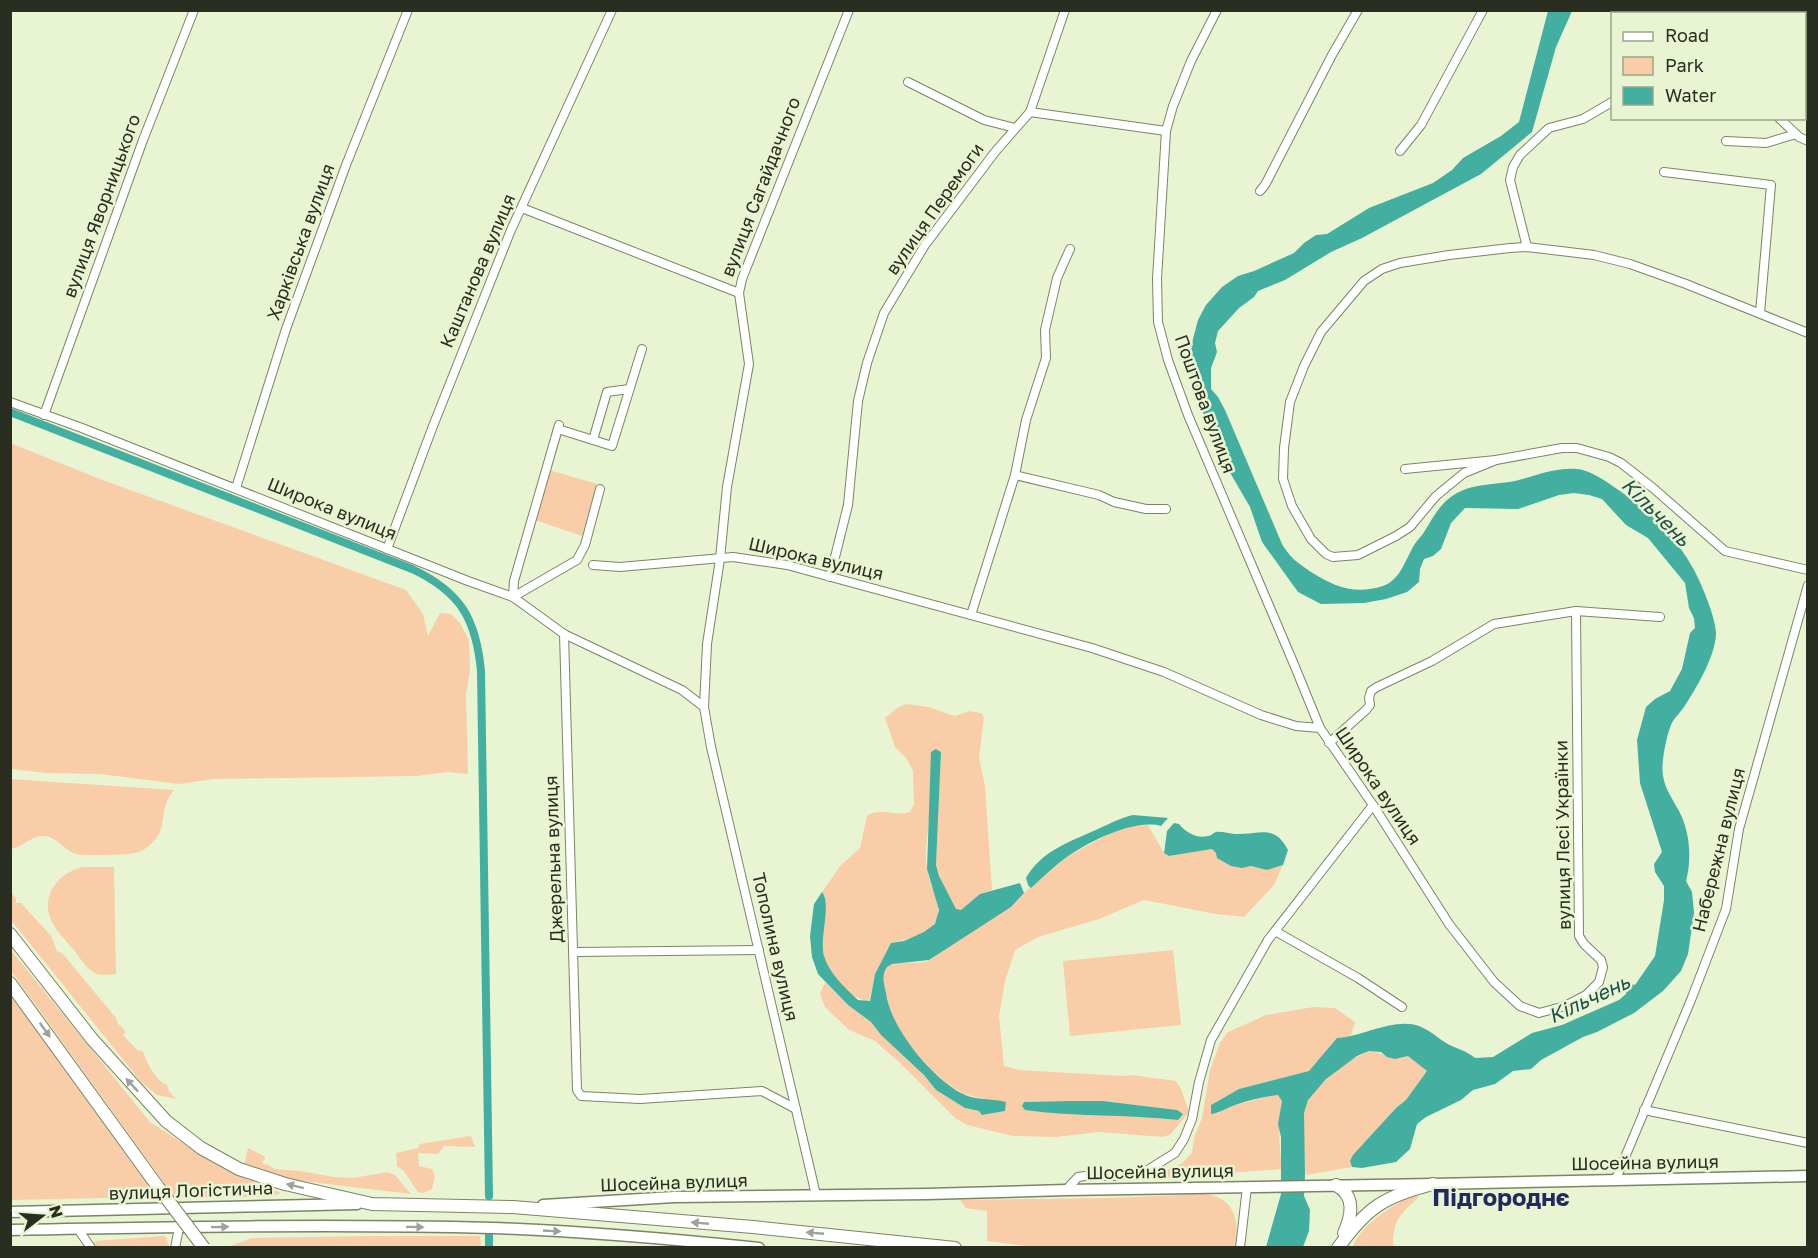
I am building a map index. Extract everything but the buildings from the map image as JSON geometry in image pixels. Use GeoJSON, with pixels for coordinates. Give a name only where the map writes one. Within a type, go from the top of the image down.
{"type":"FeatureCollection","features":[{"type":"Feature","properties":{"kind":"highway"},"geometry":{"type":"LineString","coordinates":[[10,934],[92,1039],[166,1121],[201,1148],[239,1169],[285,1184],[372,1204],[513,1207],[775,1229],[955,1248]]}},
{"type":"Feature","properties":{"kind":"highway"},"geometry":{"type":"LineString","coordinates":[[10,983],[204,1248]]}},
{"type":"Feature","properties":{"kind":"highway"},"geometry":{"type":"LineString","coordinates":[[1338,1248],[1366,1214],[1381,1202],[1402,1192],[1433,1184]]}},
{"type":"Feature","properties":{"kind":"highway"},"geometry":{"type":"LineString","coordinates":[[1336,1185],[1347,1193],[1351,1205],[1349,1220],[1338,1248]]}},
{"type":"Feature","properties":{"kind":"main road","name":"Шосейна вулиця"},"geometry":{"type":"LineString","coordinates":[[513,1207],[674,1197],[1806,1177]]}},
{"type":"Feature","properties":{"kind":"main road","name":"вулиця Логістична"},"geometry":{"type":"LineString","coordinates":[[10,1212],[321,1203],[372,1204]]}},
{"type":"Feature","properties":{"kind":"main road"},"geometry":{"type":"LineString","coordinates":[[10,1230],[326,1226],[494,1228],[626,1235],[759,1248]]}},
{"type":"Feature","properties":{"kind":"street","name":"вулиця Яворницького"},"geometry":{"type":"LineString","coordinates":[[44,415],[143,140],[194,10]]}},
{"type":"Feature","properties":{"kind":"street","name":"Харківська вулиця"},"geometry":{"type":"LineString","coordinates":[[236,488],[286,329],[346,165],[408,10]]}},
{"type":"Feature","properties":{"kind":"street","name":"Каштанова вулиця"},"geometry":{"type":"LineString","coordinates":[[387,549],[511,230],[612,10]]}},
{"type":"Feature","properties":{"kind":"street","name":"вулиця Перемоги"},"geometry":{"type":"LineString","coordinates":[[830,577],[848,505],[858,401],[867,363],[884,314],[925,244],[1030,112],[1065,10]]}},
{"type":"Feature","properties":{"kind":"street","name":"Поштова вулиця"},"geometry":{"type":"LineString","coordinates":[[1217,10],[1191,62],[1173,106],[1166,131],[1156,279],[1158,322],[1168,360],[1188,415],[1320,728]]}},
{"type":"Feature","properties":{"kind":"street"},"geometry":{"type":"LineString","coordinates":[[1260,191],[1358,10]]}},
{"type":"Feature","properties":{"kind":"street"},"geometry":{"type":"LineString","coordinates":[[1400,151],[1421,125],[1483,10]]}},
{"type":"Feature","properties":{"kind":"street","name":"вулиця Сагайдачного"},"geometry":{"type":"LineString","coordinates":[[720,559],[727,487],[749,364],[739,293],[742,279],[845,12]]}},
{"type":"Feature","properties":{"kind":"street"},"geometry":{"type":"LineString","coordinates":[[908,82],[984,120],[1015,128]]}},
{"type":"Feature","properties":{"kind":"street"},"geometry":{"type":"LineString","coordinates":[[1527,247],[1510,180],[1516,161],[1549,128],[1583,119],[1611,103]]}},
{"type":"Feature","properties":{"kind":"street"},"geometry":{"type":"LineString","coordinates":[[1030,112],[1166,131]]}},
{"type":"Feature","properties":{"kind":"street"},"geometry":{"type":"LineString","coordinates":[[1781,120],[1796,134],[1808,141]]}},
{"type":"Feature","properties":{"kind":"street"},"geometry":{"type":"LineString","coordinates":[[1726,141],[1766,143],[1796,134]]}},
{"type":"Feature","properties":{"kind":"street"},"geometry":{"type":"LineString","coordinates":[[1664,172],[1771,186],[1760,313]]}},
{"type":"Feature","properties":{"kind":"street"},"geometry":{"type":"LineString","coordinates":[[522,208],[739,293]]}},
{"type":"Feature","properties":{"kind":"street"},"geometry":{"type":"LineString","coordinates":[[1496,460],[1464,473],[1436,496],[1410,527],[1358,555],[1339,557],[1326,554],[1311,538],[1292,506],[1283,479],[1284,448],[1290,402],[1321,332],[1364,281],[1382,269],[1400,263],[1449,255],[1527,247],[1594,255],[1630,264],[1808,333]]}},
{"type":"Feature","properties":{"kind":"street"},"geometry":{"type":"LineString","coordinates":[[971,615],[1015,475],[1026,420],[1046,358],[1045,330],[1057,278],[1070,249]]}},
{"type":"Feature","properties":{"kind":"street"},"geometry":{"type":"LineString","coordinates":[[513,597],[514,581],[558,427],[612,446],[642,349]]}},
{"type":"Feature","properties":{"kind":"street"},"geometry":{"type":"LineString","coordinates":[[593,440],[606,393],[629,389]]}},
{"type":"Feature","properties":{"kind":"street","name":"Широка вулиця"},"geometry":{"type":"LineString","coordinates":[[10,402],[513,597],[564,634],[682,690],[704,707]]}},
{"type":"Feature","properties":{"kind":"street"},"geometry":{"type":"LineString","coordinates":[[1405,469],[1496,460],[1562,448],[1577,448],[1609,457],[1621,463],[1725,551],[1808,570]]}},
{"type":"Feature","properties":{"kind":"street"},"geometry":{"type":"LineString","coordinates":[[1015,475],[1099,495],[1114,502],[1146,509],[1166,509]]}},
{"type":"Feature","properties":{"kind":"street"},"geometry":{"type":"LineString","coordinates":[[513,597],[577,560],[585,545],[600,489]]}},
{"type":"Feature","properties":{"kind":"street","name":"Широка вулиця"},"geometry":{"type":"LineString","coordinates":[[704,707],[707,644],[720,559],[733,556],[787,565],[1133,662],[1164,672],[1261,715],[1296,726],[1320,728],[1373,805],[1449,924],[1494,982],[1520,1006],[1539,1013]]}},
{"type":"Feature","properties":{"kind":"street"},"geometry":{"type":"LineString","coordinates":[[593,565],[620,567],[720,559]]}},
{"type":"Feature","properties":{"kind":"street","name":"Набережна вулиця"},"geometry":{"type":"LineString","coordinates":[[1616,1181],[1691,1000],[1725,909],[1738,829],[1807,586]]}},
{"type":"Feature","properties":{"kind":"street"},"geometry":{"type":"LineString","coordinates":[[1329,743],[1366,710],[1370,705],[1371,691],[1384,682],[1432,661],[1494,624],[1576,611],[1660,617]]}},
{"type":"Feature","properties":{"kind":"street","name":"вулиця Лесі Українки"},"geometry":{"type":"LineString","coordinates":[[1539,1013],[1565,1006],[1586,995],[1599,982],[1603,967],[1601,960],[1579,936],[1576,611]]}},
{"type":"Feature","properties":{"kind":"street","name":"Джерельна вулиця"},"geometry":{"type":"LineString","coordinates":[[564,634],[577,1090],[581,1096],[640,1099],[762,1091],[796,1109]]}},
{"type":"Feature","properties":{"kind":"street","name":"Тополина вулиця"},"geometry":{"type":"LineString","coordinates":[[704,707],[711,747],[816,1196]]}},
{"type":"Feature","properties":{"kind":"street"},"geometry":{"type":"LineString","coordinates":[[1066,1190],[1078,1178],[1085,1176],[1113,1176],[1146,1171],[1175,1153],[1192,1119],[1199,1082],[1211,1040],[1268,940],[1373,805]]}},
{"type":"Feature","properties":{"kind":"street"},"geometry":{"type":"LineString","coordinates":[[1275,931],[1358,978],[1402,1007]]}},
{"type":"Feature","properties":{"kind":"street"},"geometry":{"type":"LineString","coordinates":[[574,952],[759,950]]}},
{"type":"Feature","properties":{"kind":"street"},"geometry":{"type":"LineString","coordinates":[[1644,1110],[1808,1143]]}},
{"type":"Feature","properties":{"kind":"street"},"geometry":{"type":"LineString","coordinates":[[1240,1248],[1247,1187]]}},
{"type":"Feature","properties":{"kind":"street"},"geometry":{"type":"LineString","coordinates":[[175,1248],[179,1228]]}},
{"type":"Feature","properties":{"kind":"street"},"geometry":{"type":"LineString","coordinates":[[78,1229],[91,1248]]}},
{"type":"Feature","properties":{"kind":"green space"},"geometry":{"type":"Polygon","coordinates":[[[10,443],[100,479],[406,590],[423,614],[428,636],[440,613],[451,614],[460,623],[469,640],[470,671],[466,694],[468,774],[448,772],[416,776],[213,779],[179,784],[100,774],[47,773],[11,769],[10,443]]]}},
{"type":"Feature","properties":{"kind":"green space"},"geometry":{"type":"Polygon","coordinates":[[[549,470],[597,484],[582,536],[535,520],[549,470]]]}},
{"type":"Feature","properties":{"kind":"green space"},"geometry":{"type":"Polygon","coordinates":[[[906,704],[928,707],[955,716],[970,711],[981,713],[984,717],[979,758],[985,786],[992,890],[980,894],[961,910],[956,910],[939,876],[936,865],[941,752],[936,749],[931,775],[926,863],[937,902],[938,916],[936,922],[928,930],[909,939],[891,943],[875,974],[869,1001],[851,994],[839,982],[824,957],[826,905],[822,892],[841,865],[860,848],[867,816],[877,812],[910,812],[914,804],[913,771],[907,759],[895,747],[885,718],[906,704]]]}},
{"type":"Feature","properties":{"kind":"green space"},"geometry":{"type":"Polygon","coordinates":[[[10,779],[174,790],[166,803],[160,831],[155,840],[145,849],[131,854],[80,855],[53,838],[44,836],[39,836],[11,849],[10,779]]]}},
{"type":"Feature","properties":{"kind":"green space"},"geometry":{"type":"Polygon","coordinates":[[[1148,825],[1164,853],[1169,856],[1212,849],[1242,868],[1251,866],[1267,870],[1283,865],[1274,885],[1244,917],[1144,900],[1099,919],[1038,937],[1015,950],[1005,981],[999,1016],[1004,1066],[1019,1070],[1131,1075],[1176,1081],[1189,1112],[1171,1134],[1163,1137],[1098,1132],[1056,1137],[1013,1136],[967,1125],[955,1118],[875,1041],[849,1030],[825,1007],[820,994],[825,982],[848,1005],[871,1022],[936,1090],[965,1108],[979,1111],[983,1115],[1005,1111],[990,1101],[959,1091],[924,1062],[903,1035],[889,1007],[883,980],[885,970],[890,965],[930,960],[1011,907],[1068,856],[1111,833],[1133,826],[1148,825]],[[1103,1101],[1024,1102],[1025,1110],[1144,1116],[1177,1120],[1177,1110],[1103,1101]]]}},
{"type":"Feature","properties":{"kind":"green space"},"geometry":{"type":"Polygon","coordinates":[[[82,867],[114,867],[116,974],[99,975],[90,970],[58,931],[49,914],[49,896],[52,888],[65,875],[82,867]]]}},
{"type":"Feature","properties":{"kind":"green space"},"geometry":{"type":"Polygon","coordinates":[[[10,892],[16,898],[16,903],[21,903],[51,936],[57,951],[63,954],[116,1018],[118,1024],[124,1029],[123,1035],[137,1050],[143,1051],[152,1071],[159,1080],[167,1085],[176,1099],[157,1095],[141,1082],[11,920],[10,892]]]}},
{"type":"Feature","properties":{"kind":"green space"},"geometry":{"type":"Polygon","coordinates":[[[11,950],[150,1122],[212,1162],[238,1176],[281,1193],[271,1197],[11,1200],[10,992],[154,1193],[167,1187],[11,971],[11,950]]]}},
{"type":"Feature","properties":{"kind":"green space"},"geometry":{"type":"Polygon","coordinates":[[[1173,950],[1181,1025],[1070,1036],[1063,961],[1173,950]]]}},
{"type":"Feature","properties":{"kind":"green space"},"geometry":{"type":"Polygon","coordinates":[[[1314,1007],[1335,1008],[1355,1022],[1350,1038],[1337,1039],[1309,1071],[1239,1089],[1211,1105],[1218,1113],[1231,1106],[1278,1094],[1282,1101],[1279,1135],[1282,1169],[1159,1178],[1163,1172],[1182,1163],[1192,1153],[1194,1138],[1202,1118],[1210,1070],[1220,1043],[1228,1032],[1266,1015],[1314,1007]]]}},
{"type":"Feature","properties":{"kind":"green space"},"geometry":{"type":"Polygon","coordinates":[[[1370,1051],[1392,1057],[1408,1056],[1418,1062],[1427,1072],[1406,1100],[1396,1108],[1350,1161],[1352,1167],[1306,1175],[1302,1126],[1307,1100],[1318,1086],[1335,1071],[1370,1051]]]}},
{"type":"Feature","properties":{"kind":"green space"},"geometry":{"type":"Polygon","coordinates":[[[471,1136],[475,1147],[444,1146],[438,1154],[418,1153],[419,1166],[432,1169],[435,1177],[432,1189],[423,1193],[418,1192],[404,1171],[397,1166],[396,1153],[418,1148],[420,1144],[471,1136]]]}},
{"type":"Feature","properties":{"kind":"green space"},"geometry":{"type":"Polygon","coordinates":[[[248,1148],[264,1156],[265,1160],[262,1161],[264,1165],[275,1169],[353,1178],[387,1172],[395,1175],[411,1194],[277,1178],[244,1166],[248,1148]]]}},
{"type":"Feature","properties":{"kind":"green space"},"geometry":{"type":"Polygon","coordinates":[[[1204,1194],[1214,1196],[1229,1205],[1236,1220],[1235,1247],[1043,1248],[987,1241],[987,1211],[966,1208],[960,1200],[1111,1198],[1204,1194]]]}},
{"type":"Feature","properties":{"kind":"green space"},"geometry":{"type":"Polygon","coordinates":[[[1414,1194],[1419,1197],[1399,1218],[1394,1230],[1393,1247],[1352,1248],[1370,1223],[1414,1194]]]}},
{"type":"Feature","properties":{"kind":"green space"},"geometry":{"type":"Polygon","coordinates":[[[480,1236],[481,1247],[228,1247],[252,1238],[480,1236]]]}},
{"type":"Feature","properties":{"kind":"green space"},"geometry":{"type":"Polygon","coordinates":[[[166,1237],[169,1247],[93,1246],[96,1241],[166,1237]]]}},
{"type":"Feature","properties":{"kind":"water"},"geometry":{"type":"Polygon","coordinates":[[[1548,11],[1572,11],[1556,47],[1532,132],[1481,174],[1362,238],[1331,252],[1285,280],[1258,291],[1218,331],[1215,343],[1217,352],[1211,368],[1211,389],[1225,410],[1285,549],[1311,572],[1328,582],[1346,588],[1373,589],[1394,579],[1438,511],[1458,492],[1472,487],[1515,481],[1561,469],[1582,470],[1603,479],[1632,499],[1670,535],[1690,562],[1698,578],[1715,623],[1716,633],[1713,651],[1704,672],[1689,700],[1671,725],[1662,768],[1664,781],[1683,819],[1689,845],[1686,881],[1692,892],[1694,913],[1688,954],[1681,971],[1663,991],[1634,1013],[1583,1037],[1541,1060],[1531,1069],[1513,1071],[1495,1084],[1473,1090],[1461,1100],[1426,1117],[1417,1124],[1410,1149],[1396,1162],[1362,1168],[1352,1167],[1350,1161],[1396,1108],[1406,1100],[1427,1071],[1408,1056],[1395,1059],[1381,1052],[1369,1051],[1357,1056],[1326,1079],[1308,1100],[1304,1113],[1304,1196],[1310,1210],[1309,1231],[1303,1247],[1266,1247],[1281,1194],[1281,1137],[1278,1124],[1282,1101],[1278,1095],[1267,1097],[1240,1103],[1211,1114],[1211,1105],[1239,1089],[1309,1071],[1337,1038],[1399,1024],[1419,1026],[1475,1058],[1493,1057],[1532,1033],[1562,1025],[1619,1000],[1626,994],[1628,983],[1635,985],[1655,956],[1664,886],[1655,872],[1654,864],[1662,852],[1640,783],[1637,740],[1646,707],[1670,691],[1682,669],[1690,633],[1695,628],[1685,583],[1648,538],[1626,525],[1602,499],[1574,493],[1559,495],[1518,509],[1465,508],[1451,523],[1441,549],[1433,556],[1424,559],[1419,582],[1407,592],[1364,603],[1321,604],[1298,592],[1262,542],[1250,507],[1225,464],[1199,403],[1200,393],[1192,376],[1190,358],[1198,320],[1206,305],[1222,287],[1238,276],[1294,253],[1316,235],[1327,234],[1369,208],[1433,183],[1452,170],[1463,158],[1501,136],[1519,122],[1548,11]]]}},
{"type":"Feature","properties":{"kind":"water"},"geometry":{"type":"Polygon","coordinates":[[[936,749],[941,752],[936,865],[939,876],[956,909],[961,910],[980,894],[1020,883],[1024,893],[1011,907],[929,960],[892,964],[887,967],[884,973],[884,983],[895,1021],[914,1050],[937,1075],[949,1086],[966,1096],[1006,1102],[1005,1111],[982,1115],[979,1111],[965,1108],[936,1090],[871,1022],[848,1005],[818,974],[812,957],[810,936],[814,904],[822,892],[826,905],[823,949],[826,962],[843,985],[858,1000],[870,1001],[875,974],[891,943],[904,941],[935,924],[939,910],[927,869],[931,752],[936,749]]]}},
{"type":"Feature","properties":{"kind":"water"},"geometry":{"type":"Polygon","coordinates":[[[1133,815],[1168,818],[1161,826],[1136,826],[1122,829],[1094,841],[1059,863],[1031,888],[1028,885],[1026,878],[1048,854],[1077,838],[1133,815]]]}},
{"type":"Feature","properties":{"kind":"water"},"geometry":{"type":"Polygon","coordinates":[[[1174,823],[1200,837],[1209,836],[1215,832],[1271,833],[1283,842],[1288,850],[1283,865],[1267,870],[1251,866],[1242,868],[1231,866],[1217,858],[1212,849],[1169,856],[1164,853],[1167,831],[1174,823]]]}},
{"type":"Feature","properties":{"kind":"water"},"geometry":{"type":"Polygon","coordinates":[[[1103,1101],[1177,1110],[1183,1114],[1178,1120],[1044,1112],[1025,1110],[1022,1106],[1024,1102],[1103,1101]]]}},
{"type":"Feature","properties":{"kind":"waterway"},"geometry":{"type":"LineString","coordinates":[[10,412],[412,569],[443,587],[463,609],[475,636],[481,671],[489,1196]]}},
{"type":"Feature","properties":{"kind":"waterway"},"geometry":{"type":"LineString","coordinates":[[489,1234],[489,1248]]}},
{"type":"Feature","properties":{"kind":"district","name":"Підгороднє"},"geometry":{"type":"Point","coordinates":[1501,1198]}},
{"type":"Feature","properties":{"kind":"water label","name":"Кільчень"},"geometry":{"type":"Point","coordinates":[1656,512]}},
{"type":"Feature","properties":{"kind":"water label","name":"Кільчень"},"geometry":{"type":"Point","coordinates":[1589,999]}}]}
